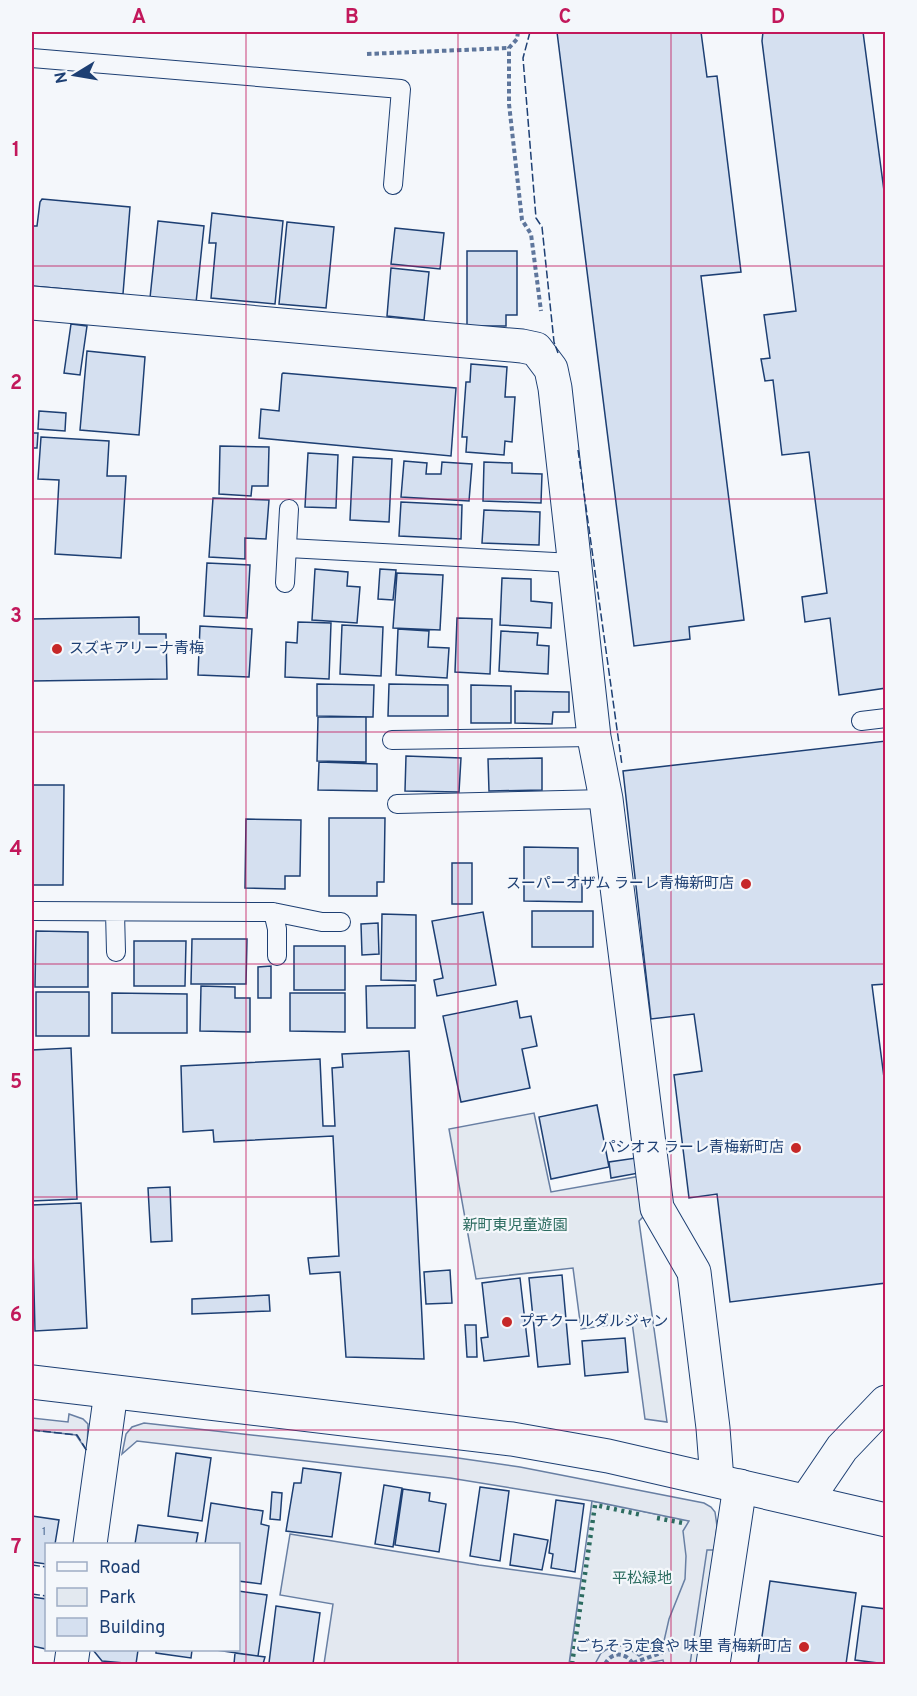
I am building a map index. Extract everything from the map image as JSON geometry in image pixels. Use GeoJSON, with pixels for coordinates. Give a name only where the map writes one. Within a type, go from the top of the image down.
{"type":"FeatureCollection","features":[{"type":"Feature","properties":{"kind":"street"},"geometry":{"type":"LineString","coordinates":[[32,303],[522,346],[536,349],[551,369],[594,737],[606,799],[657,1208],[694,1272],[713,1428],[728,1483],[713,1665]]}},
{"type":"Feature","properties":{"kind":"street"},"geometry":{"type":"LineString","coordinates":[[32,1382],[512,1438],[608,1456],[885,1520]]}},
{"type":"Feature","properties":{"kind":"street"},"geometry":{"type":"LineString","coordinates":[[90,1543],[111,1392]]}},
{"type":"Feature","properties":{"kind":"street"},"geometry":{"type":"LineString","coordinates":[[806,1501],[842,1448],[885,1402]]}},
{"type":"Feature","properties":{"kind":"lane"},"geometry":{"type":"LineString","coordinates":[[32,58],[401,88],[393,185]]}},
{"type":"Feature","properties":{"kind":"lane"},"geometry":{"type":"LineString","coordinates":[[285,583],[289,509]]}},
{"type":"Feature","properties":{"kind":"lane"},"geometry":{"type":"LineString","coordinates":[[288,548],[573,563]]}},
{"type":"Feature","properties":{"kind":"lane"},"geometry":{"type":"LineString","coordinates":[[861,722],[885,718]]}},
{"type":"Feature","properties":{"kind":"lane"},"geometry":{"type":"LineString","coordinates":[[392,740],[594,737]]}},
{"type":"Feature","properties":{"kind":"lane"},"geometry":{"type":"LineString","coordinates":[[397,804],[606,799]]}},
{"type":"Feature","properties":{"kind":"lane"},"geometry":{"type":"LineString","coordinates":[[32,911],[273,912],[322,922],[341,922]]}},
{"type":"Feature","properties":{"kind":"lane"},"geometry":{"type":"LineString","coordinates":[[115,912],[116,952]]}},
{"type":"Feature","properties":{"kind":"lane"},"geometry":{"type":"LineString","coordinates":[[273,912],[277,929],[277,956]]}},
{"type":"Feature","properties":{"kind":"path"},"geometry":{"type":"LineString","coordinates":[[518,32],[517,39],[509,48],[509,104],[522,220],[531,234],[544,337],[536,349]]}},
{"type":"Feature","properties":{"kind":"path"},"geometry":{"type":"LineString","coordinates":[[356,54],[509,48]]}},
{"type":"Feature","properties":{"kind":"path"},"geometry":{"type":"LineString","coordinates":[[605,1665],[609,1658],[617,1654],[627,1657],[633,1664],[678,1647]]}},
{"type":"Feature","properties":{"kind":"green space","name":"新町東児童遊園"},"geometry":{"type":"Polygon","coordinates":[[[534,1113],[551,1192],[641,1176],[646,1214],[639,1221],[667,1422],[645,1419],[632,1322],[581,1329],[573,1268],[476,1279],[449,1129],[534,1113]]]}},
{"type":"Feature","properties":{"kind":"green space","name":"平松緑地"},"geometry":{"type":"Polygon","coordinates":[[[592,1501],[690,1521],[714,1550],[697,1664],[569,1664],[592,1501]]]}},
{"type":"Feature","properties":{"kind":"shaded area"},"geometry":{"type":"Polygon","coordinates":[[[69,1414],[83,1419],[88,1424],[87,1451],[76,1435],[32,1430],[32,1418],[68,1422],[69,1414]]]}},
{"type":"Feature","properties":{"kind":"shaded area"},"geometry":{"type":"Polygon","coordinates":[[[144,1423],[451,1457],[520,1467],[704,1503],[715,1512],[717,1526],[714,1550],[707,1550],[690,1664],[664,1664],[663,1660],[642,1664],[595,1664],[601,1653],[612,1646],[625,1646],[639,1656],[664,1641],[669,1619],[685,1579],[686,1556],[683,1531],[689,1521],[592,1501],[450,1478],[137,1441],[122,1454],[126,1434],[132,1427],[144,1423]]]}},
{"type":"Feature","properties":{"kind":"shaded area"},"geometry":{"type":"Polygon","coordinates":[[[290,1534],[581,1579],[569,1664],[324,1664],[333,1604],[280,1595],[290,1534]]]}},
{"type":"Feature","properties":{"kind":"building"},"geometry":{"type":"Polygon","coordinates":[[[557,32],[701,32],[707,77],[717,76],[741,272],[701,276],[744,620],[689,627],[690,639],[634,646],[557,32]]]}},
{"type":"Feature","properties":{"kind":"building"},"geometry":{"type":"Polygon","coordinates":[[[763,32],[863,32],[886,206],[886,688],[839,695],[830,618],[805,622],[802,597],[827,593],[809,452],[782,455],[773,380],[765,381],[761,359],[770,358],[764,315],[796,311],[762,41],[763,32]]]}},
{"type":"Feature","properties":{"kind":"building"},"geometry":{"type":"Polygon","coordinates":[[[42,199],[130,207],[123,294],[32,286],[32,226],[37,226],[42,199]]]}},
{"type":"Feature","properties":{"kind":"building"},"geometry":{"type":"Polygon","coordinates":[[[212,213],[283,221],[275,304],[211,298],[216,243],[209,243],[212,213]]]}},
{"type":"Feature","properties":{"kind":"building"},"geometry":{"type":"Polygon","coordinates":[[[158,221],[204,226],[196,303],[150,298],[158,221]]]}},
{"type":"Feature","properties":{"kind":"building"},"geometry":{"type":"Polygon","coordinates":[[[287,222],[334,227],[326,308],[279,304],[287,222]]]}},
{"type":"Feature","properties":{"kind":"building"},"geometry":{"type":"Polygon","coordinates":[[[395,228],[444,233],[440,269],[391,264],[395,228]]]}},
{"type":"Feature","properties":{"kind":"building"},"geometry":{"type":"Polygon","coordinates":[[[467,251],[517,251],[517,315],[506,315],[506,326],[467,326],[467,251]]]}},
{"type":"Feature","properties":{"kind":"building"},"geometry":{"type":"Polygon","coordinates":[[[391,268],[429,272],[424,320],[387,316],[391,268]]]}},
{"type":"Feature","properties":{"kind":"building"},"geometry":{"type":"Polygon","coordinates":[[[71,324],[87,326],[80,375],[64,373],[71,324]]]}},
{"type":"Feature","properties":{"kind":"building"},"geometry":{"type":"Polygon","coordinates":[[[87,351],[145,357],[139,435],[80,430],[87,351]]]}},
{"type":"Feature","properties":{"kind":"building"},"geometry":{"type":"Polygon","coordinates":[[[471,364],[507,367],[505,397],[515,397],[512,442],[505,441],[504,455],[466,452],[467,437],[462,437],[466,382],[470,382],[471,364]]]}},
{"type":"Feature","properties":{"kind":"building"},"geometry":{"type":"Polygon","coordinates":[[[283,373],[456,388],[451,456],[259,438],[261,409],[279,411],[283,373]]]}},
{"type":"Feature","properties":{"kind":"building"},"geometry":{"type":"Polygon","coordinates":[[[39,411],[66,413],[65,431],[38,429],[39,411]]]}},
{"type":"Feature","properties":{"kind":"building"},"geometry":{"type":"Polygon","coordinates":[[[32,433],[38,433],[37,448],[32,448],[32,433]]]}},
{"type":"Feature","properties":{"kind":"building"},"geometry":{"type":"Polygon","coordinates":[[[41,437],[109,441],[107,476],[126,476],[121,558],[55,554],[59,480],[38,479],[41,437]]]}},
{"type":"Feature","properties":{"kind":"building"},"geometry":{"type":"Polygon","coordinates":[[[220,446],[269,447],[268,486],[252,486],[251,496],[219,494],[220,446]]]}},
{"type":"Feature","properties":{"kind":"building"},"geometry":{"type":"Polygon","coordinates":[[[308,453],[338,455],[336,508],[305,507],[308,453]]]}},
{"type":"Feature","properties":{"kind":"building"},"geometry":{"type":"Polygon","coordinates":[[[353,457],[392,459],[389,522],[350,520],[353,457]]]}},
{"type":"Feature","properties":{"kind":"building"},"geometry":{"type":"Polygon","coordinates":[[[404,461],[427,463],[426,474],[441,474],[442,462],[472,464],[469,501],[401,497],[404,461]]]}},
{"type":"Feature","properties":{"kind":"building"},"geometry":{"type":"Polygon","coordinates":[[[484,462],[512,463],[512,473],[542,474],[541,503],[483,501],[484,462]]]}},
{"type":"Feature","properties":{"kind":"building"},"geometry":{"type":"Polygon","coordinates":[[[213,498],[269,500],[266,539],[245,538],[245,559],[209,557],[213,498]]]}},
{"type":"Feature","properties":{"kind":"building"},"geometry":{"type":"Polygon","coordinates":[[[401,502],[462,505],[461,539],[399,536],[401,502]]]}},
{"type":"Feature","properties":{"kind":"building"},"geometry":{"type":"Polygon","coordinates":[[[484,510],[540,512],[539,545],[482,543],[484,510]]]}},
{"type":"Feature","properties":{"kind":"building"},"geometry":{"type":"Polygon","coordinates":[[[207,563],[250,565],[247,618],[204,616],[207,563]]]}},
{"type":"Feature","properties":{"kind":"building"},"geometry":{"type":"Polygon","coordinates":[[[315,569],[348,572],[347,586],[360,587],[357,623],[312,620],[315,569]]]}},
{"type":"Feature","properties":{"kind":"building"},"geometry":{"type":"Polygon","coordinates":[[[380,569],[396,570],[393,600],[378,599],[380,569]]]}},
{"type":"Feature","properties":{"kind":"building"},"geometry":{"type":"Polygon","coordinates":[[[397,573],[443,575],[440,630],[393,628],[397,573]]]}},
{"type":"Feature","properties":{"kind":"building"},"geometry":{"type":"Polygon","coordinates":[[[502,578],[531,579],[531,601],[552,603],[551,628],[500,625],[502,578]]]}},
{"type":"Feature","properties":{"kind":"building"},"geometry":{"type":"Polygon","coordinates":[[[139,617],[139,634],[166,634],[167,679],[32,681],[32,619],[139,617]]]}},
{"type":"Feature","properties":{"kind":"building"},"geometry":{"type":"Polygon","coordinates":[[[457,618],[492,619],[490,674],[455,672],[457,618]]]}},
{"type":"Feature","properties":{"kind":"building"},"geometry":{"type":"Polygon","coordinates":[[[298,622],[331,623],[329,679],[285,677],[286,642],[297,643],[298,622]]]}},
{"type":"Feature","properties":{"kind":"building"},"geometry":{"type":"Polygon","coordinates":[[[342,625],[383,627],[381,676],[340,674],[342,625]]]}},
{"type":"Feature","properties":{"kind":"building"},"geometry":{"type":"Polygon","coordinates":[[[200,626],[252,629],[249,677],[198,675],[200,626]]]}},
{"type":"Feature","properties":{"kind":"building"},"geometry":{"type":"Polygon","coordinates":[[[398,629],[429,631],[428,647],[449,648],[447,678],[396,675],[398,629]]]}},
{"type":"Feature","properties":{"kind":"building"},"geometry":{"type":"Polygon","coordinates":[[[501,631],[538,633],[537,645],[549,646],[548,674],[499,671],[501,631]]]}},
{"type":"Feature","properties":{"kind":"building"},"geometry":{"type":"Polygon","coordinates":[[[317,684],[374,685],[373,717],[317,716],[317,684]]]}},
{"type":"Feature","properties":{"kind":"building"},"geometry":{"type":"Polygon","coordinates":[[[389,684],[448,685],[448,716],[388,716],[389,684]]]}},
{"type":"Feature","properties":{"kind":"building"},"geometry":{"type":"Polygon","coordinates":[[[471,685],[511,686],[511,723],[471,723],[471,685]]]}},
{"type":"Feature","properties":{"kind":"building"},"geometry":{"type":"Polygon","coordinates":[[[515,691],[569,692],[569,712],[553,712],[552,724],[515,723],[515,691]]]}},
{"type":"Feature","properties":{"kind":"building"},"geometry":{"type":"Polygon","coordinates":[[[318,717],[366,717],[366,762],[317,761],[318,717]]]}},
{"type":"Feature","properties":{"kind":"building"},"geometry":{"type":"Polygon","coordinates":[[[886,741],[886,984],[872,985],[886,1093],[886,1283],[730,1302],[717,1194],[689,1198],[674,1075],[702,1071],[694,1014],[651,1019],[623,771],[886,741]]]}},
{"type":"Feature","properties":{"kind":"building"},"geometry":{"type":"Polygon","coordinates":[[[406,756],[461,758],[459,792],[405,791],[406,756]]]}},
{"type":"Feature","properties":{"kind":"building"},"geometry":{"type":"Polygon","coordinates":[[[542,758],[542,790],[489,791],[488,759],[542,758]]]}},
{"type":"Feature","properties":{"kind":"building"},"geometry":{"type":"Polygon","coordinates":[[[319,762],[377,764],[377,791],[318,790],[319,762]]]}},
{"type":"Feature","properties":{"kind":"building"},"geometry":{"type":"Polygon","coordinates":[[[32,785],[64,785],[63,885],[32,885],[32,785]]]}},
{"type":"Feature","properties":{"kind":"building"},"geometry":{"type":"Polygon","coordinates":[[[329,818],[385,818],[384,882],[377,882],[377,896],[329,896],[329,818]]]}},
{"type":"Feature","properties":{"kind":"building"},"geometry":{"type":"Polygon","coordinates":[[[246,819],[301,820],[300,876],[285,876],[285,889],[245,888],[246,819]]]}},
{"type":"Feature","properties":{"kind":"building"},"geometry":{"type":"Polygon","coordinates":[[[524,847],[578,848],[578,877],[582,879],[582,902],[524,901],[524,847]]]}},
{"type":"Feature","properties":{"kind":"building"},"geometry":{"type":"Polygon","coordinates":[[[452,863],[472,863],[472,904],[452,904],[452,863]]]}},
{"type":"Feature","properties":{"kind":"building"},"geometry":{"type":"Polygon","coordinates":[[[532,911],[593,911],[593,947],[532,947],[532,911]]]}},
{"type":"Feature","properties":{"kind":"building"},"geometry":{"type":"Polygon","coordinates":[[[483,912],[496,985],[437,996],[434,980],[443,978],[432,921],[483,912]]]}},
{"type":"Feature","properties":{"kind":"building"},"geometry":{"type":"Polygon","coordinates":[[[382,914],[416,915],[416,981],[381,980],[382,914]]]}},
{"type":"Feature","properties":{"kind":"building"},"geometry":{"type":"Polygon","coordinates":[[[378,923],[379,954],[362,955],[361,924],[378,923]]]}},
{"type":"Feature","properties":{"kind":"building"},"geometry":{"type":"Polygon","coordinates":[[[36,931],[88,932],[88,987],[35,987],[36,931]]]}},
{"type":"Feature","properties":{"kind":"building"},"geometry":{"type":"Polygon","coordinates":[[[192,939],[247,939],[246,984],[191,984],[192,939]]]}},
{"type":"Feature","properties":{"kind":"building"},"geometry":{"type":"Polygon","coordinates":[[[134,941],[186,941],[185,986],[134,986],[134,941]]]}},
{"type":"Feature","properties":{"kind":"building"},"geometry":{"type":"Polygon","coordinates":[[[294,946],[345,946],[345,990],[294,990],[294,946]]]}},
{"type":"Feature","properties":{"kind":"building"},"geometry":{"type":"Polygon","coordinates":[[[271,966],[271,998],[258,998],[258,967],[271,966]]]}},
{"type":"Feature","properties":{"kind":"building"},"geometry":{"type":"Polygon","coordinates":[[[415,985],[415,1028],[367,1028],[366,986],[415,985]]]}},
{"type":"Feature","properties":{"kind":"building"},"geometry":{"type":"Polygon","coordinates":[[[201,986],[235,987],[235,998],[250,998],[250,1032],[200,1031],[201,986]]]}},
{"type":"Feature","properties":{"kind":"building"},"geometry":{"type":"Polygon","coordinates":[[[36,992],[89,992],[89,1036],[36,1036],[36,992]]]}},
{"type":"Feature","properties":{"kind":"building"},"geometry":{"type":"Polygon","coordinates":[[[112,993],[187,994],[187,1033],[112,1033],[112,993]]]}},
{"type":"Feature","properties":{"kind":"building"},"geometry":{"type":"Polygon","coordinates":[[[290,993],[345,993],[345,1032],[290,1031],[290,993]]]}},
{"type":"Feature","properties":{"kind":"building"},"geometry":{"type":"Polygon","coordinates":[[[517,1001],[520,1018],[531,1016],[537,1046],[522,1049],[530,1088],[461,1102],[443,1016],[517,1001]]]}},
{"type":"Feature","properties":{"kind":"building"},"geometry":{"type":"Polygon","coordinates":[[[71,1048],[77,1199],[32,1201],[32,1050],[71,1048]]]}},
{"type":"Feature","properties":{"kind":"building"},"geometry":{"type":"Polygon","coordinates":[[[409,1051],[424,1359],[346,1357],[340,1272],[310,1274],[308,1258],[339,1256],[333,1136],[214,1142],[213,1130],[183,1132],[181,1066],[320,1059],[323,1126],[335,1126],[332,1068],[343,1067],[342,1054],[409,1051]]]}},
{"type":"Feature","properties":{"kind":"building"},"geometry":{"type":"Polygon","coordinates":[[[597,1105],[609,1167],[551,1179],[539,1117],[597,1105]]]}},
{"type":"Feature","properties":{"kind":"building"},"geometry":{"type":"Polygon","coordinates":[[[636,1158],[639,1173],[611,1178],[609,1162],[636,1158]]]}},
{"type":"Feature","properties":{"kind":"building"},"geometry":{"type":"Polygon","coordinates":[[[170,1187],[172,1241],[151,1242],[148,1188],[170,1187]]]}},
{"type":"Feature","properties":{"kind":"building"},"geometry":{"type":"Polygon","coordinates":[[[81,1203],[87,1328],[35,1331],[32,1205],[81,1203]]]}},
{"type":"Feature","properties":{"kind":"building"},"geometry":{"type":"Polygon","coordinates":[[[450,1270],[452,1303],[426,1304],[424,1272],[450,1270]]]}},
{"type":"Feature","properties":{"kind":"building"},"geometry":{"type":"Polygon","coordinates":[[[562,1275],[570,1364],[538,1367],[529,1278],[562,1275]]]}},
{"type":"Feature","properties":{"kind":"building"},"geometry":{"type":"Polygon","coordinates":[[[520,1278],[529,1356],[484,1361],[481,1338],[488,1337],[482,1283],[520,1278]]]}},
{"type":"Feature","properties":{"kind":"building"},"geometry":{"type":"Polygon","coordinates":[[[269,1295],[270,1311],[192,1314],[192,1299],[269,1295]]]}},
{"type":"Feature","properties":{"kind":"building"},"geometry":{"type":"Polygon","coordinates":[[[465,1325],[476,1325],[477,1357],[467,1357],[465,1325]]]}},
{"type":"Feature","properties":{"kind":"building"},"geometry":{"type":"Polygon","coordinates":[[[625,1338],[628,1372],[585,1376],[582,1341],[625,1338]]]}},
{"type":"Feature","properties":{"kind":"building"},"geometry":{"type":"Polygon","coordinates":[[[176,1453],[211,1458],[202,1521],[168,1516],[176,1453]]]}},
{"type":"Feature","properties":{"kind":"building"},"geometry":{"type":"Polygon","coordinates":[[[303,1468],[341,1473],[332,1537],[286,1531],[294,1483],[301,1483],[303,1468]]]}},
{"type":"Feature","properties":{"kind":"building"},"geometry":{"type":"Polygon","coordinates":[[[384,1485],[402,1488],[393,1547],[375,1544],[384,1485]]]}},
{"type":"Feature","properties":{"kind":"building"},"geometry":{"type":"Polygon","coordinates":[[[480,1487],[509,1491],[500,1561],[470,1556],[480,1487]]]}},
{"type":"Feature","properties":{"kind":"building"},"geometry":{"type":"Polygon","coordinates":[[[403,1489],[430,1493],[429,1501],[446,1504],[439,1552],[395,1545],[403,1489]]]}},
{"type":"Feature","properties":{"kind":"building"},"geometry":{"type":"Polygon","coordinates":[[[272,1492],[282,1493],[280,1520],[270,1519],[272,1492]]]}},
{"type":"Feature","properties":{"kind":"building"},"geometry":{"type":"Polygon","coordinates":[[[556,1500],[584,1504],[575,1572],[551,1568],[553,1554],[549,1553],[556,1500]]]}},
{"type":"Feature","properties":{"kind":"building"},"geometry":{"type":"Polygon","coordinates":[[[211,1503],[263,1511],[261,1524],[269,1526],[261,1584],[240,1581],[240,1543],[205,1543],[211,1503]]]}},
{"type":"Feature","properties":{"kind":"building"},"geometry":{"type":"Polygon","coordinates":[[[32,1516],[59,1520],[55,1543],[45,1543],[45,1564],[32,1562],[32,1516]]]}},
{"type":"Feature","properties":{"kind":"building"},"geometry":{"type":"Polygon","coordinates":[[[138,1525],[198,1533],[196,1543],[135,1543],[138,1525]]]}},
{"type":"Feature","properties":{"kind":"building"},"geometry":{"type":"Polygon","coordinates":[[[514,1534],[548,1540],[542,1570],[510,1565],[514,1534]]]}},
{"type":"Feature","properties":{"kind":"building"},"geometry":{"type":"Polygon","coordinates":[[[770,1581],[856,1593],[846,1664],[758,1664],[770,1581]]]}},
{"type":"Feature","properties":{"kind":"building"},"geometry":{"type":"Polygon","coordinates":[[[240,1591],[267,1595],[258,1656],[223,1651],[240,1651],[240,1591]]]}},
{"type":"Feature","properties":{"kind":"building"},"geometry":{"type":"Polygon","coordinates":[[[32,1597],[45,1599],[45,1649],[32,1646],[32,1597]]]}},
{"type":"Feature","properties":{"kind":"building"},"geometry":{"type":"Polygon","coordinates":[[[276,1606],[320,1613],[313,1664],[269,1663],[276,1606]]]}},
{"type":"Feature","properties":{"kind":"building"},"geometry":{"type":"Polygon","coordinates":[[[862,1606],[886,1609],[886,1664],[855,1660],[862,1606]]]}},
{"type":"Feature","properties":{"kind":"building"},"geometry":{"type":"Polygon","coordinates":[[[94,1651],[138,1651],[136,1664],[102,1661],[94,1651]]]}},
{"type":"Feature","properties":{"kind":"building"},"geometry":{"type":"Polygon","coordinates":[[[156,1651],[192,1651],[191,1658],[156,1653],[156,1651]]]}},
{"type":"Feature","properties":{"kind":"building"},"geometry":{"type":"Polygon","coordinates":[[[235,1653],[265,1657],[263,1664],[234,1664],[235,1653]]]}},
{"type":"Feature","properties":{"kind":"hedge"},"geometry":{"type":"LineString","coordinates":[[572,1664],[595,1505],[642,1515]]}},
{"type":"Feature","properties":{"kind":"hedge"},"geometry":{"type":"LineString","coordinates":[[657,1518],[683,1523]]}},
{"type":"Feature","properties":{"kind":"fence"},"geometry":{"type":"LineString","coordinates":[[530,32],[523,58],[536,218],[542,227],[554,342],[558,353]]}},
{"type":"Feature","properties":{"kind":"fence"},"geometry":{"type":"LineString","coordinates":[[578,450],[622,765]]}},
{"type":"Feature","properties":{"kind":"fence"},"geometry":{"type":"LineString","coordinates":[[32,1430],[77,1435],[87,1451]]}},
{"type":"Feature","properties":{"kind":"fence"},"geometry":{"type":"LineString","coordinates":[[32,1565],[45,1567]]}},
{"type":"Feature","properties":{"kind":"fence"},"geometry":{"type":"LineString","coordinates":[[32,1594],[45,1596]]}},
{"type":"Feature","properties":{"kind":"place","name":"スズキアリーナ青梅"},"geometry":{"type":"Point","coordinates":[57,649]}},
{"type":"Feature","properties":{"kind":"place","name":"スーパーオザム ラーレ青梅新町店"},"geometry":{"type":"Point","coordinates":[746,884]}},
{"type":"Feature","properties":{"kind":"place","name":"パシオス ラーレ青梅新町店"},"geometry":{"type":"Point","coordinates":[796,1148]}},
{"type":"Feature","properties":{"kind":"place","name":"プチクールダルジャン"},"geometry":{"type":"Point","coordinates":[507,1322]}},
{"type":"Feature","properties":{"kind":"place","name":"ごちそう定食や 味里 青梅新町店"},"geometry":{"type":"Point","coordinates":[804,1647]}}]}
